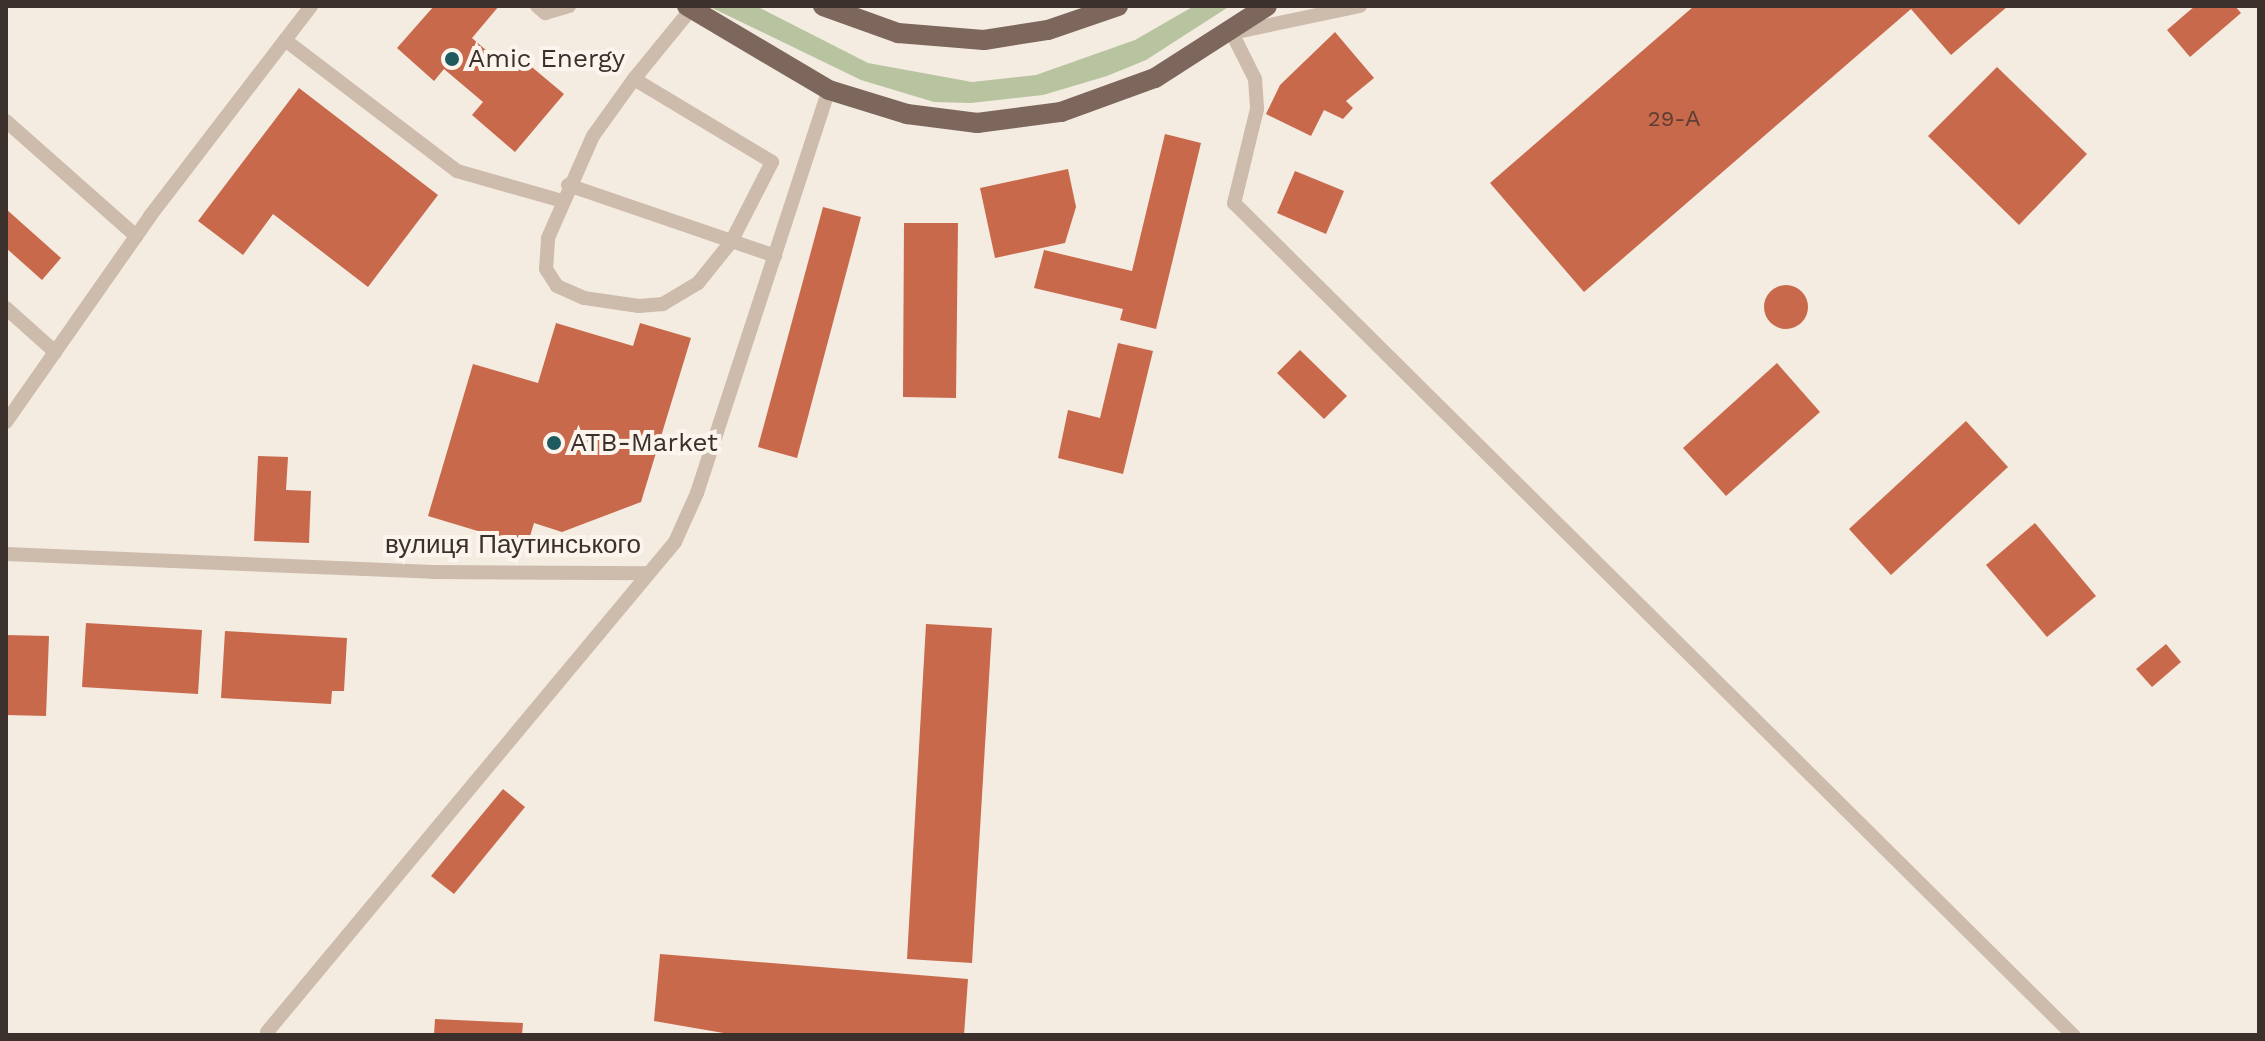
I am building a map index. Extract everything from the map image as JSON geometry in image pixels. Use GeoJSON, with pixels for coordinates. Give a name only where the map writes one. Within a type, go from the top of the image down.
{"type":"FeatureCollection","features":[{"type":"Feature","properties":{"kind":"main road"},"geometry":{"type":"LineString","coordinates":[[823,6],[898,33],[938,40],[1048,30],[1118,6]]}},
{"type":"Feature","properties":{"kind":"main road"},"geometry":{"type":"LineString","coordinates":[[689,8],[829,90],[907,114],[977,123],[1061,112],[1155,78],[1232,33],[1267,6]]}},
{"type":"Feature","properties":{"kind":"lane"},"geometry":{"type":"LineString","coordinates":[[6,422],[136,236],[311,6]]}},
{"type":"Feature","properties":{"kind":"lane"},"geometry":{"type":"LineString","coordinates":[[537,6],[545,13],[569,6]]}},
{"type":"Feature","properties":{"kind":"lane"},"geometry":{"type":"LineString","coordinates":[[1360,6],[1232,33],[1255,79],[1257,109],[1234,203],[2073,1035]]}},
{"type":"Feature","properties":{"kind":"lane"},"geometry":{"type":"LineString","coordinates":[[634,79],[772,162],[731,242],[698,283],[663,304],[584,298],[557,286],[546,269],[548,238],[568,185],[634,79],[689,8]]}},
{"type":"Feature","properties":{"kind":"lane"},"geometry":{"type":"LineString","coordinates":[[285,40],[457,171],[562,201]]}},
{"type":"Feature","properties":{"kind":"lane","name":"вулиця Паутинського"},"geometry":{"type":"LineString","coordinates":[[6,554],[433,572],[649,573],[675,542],[697,493],[829,90]]}},
{"type":"Feature","properties":{"kind":"lane"},"geometry":{"type":"LineString","coordinates":[[6,121],[136,236]]}},
{"type":"Feature","properties":{"kind":"lane"},"geometry":{"type":"LineString","coordinates":[[568,185],[775,256]]}},
{"type":"Feature","properties":{"kind":"lane"},"geometry":{"type":"LineString","coordinates":[[6,308],[55,352]]}},
{"type":"Feature","properties":{"kind":"lane"},"geometry":{"type":"LineString","coordinates":[[267,1032],[649,573]]}},
{"type":"Feature","properties":{"kind":"green space"},"geometry":{"type":"Polygon","coordinates":[[[708,6],[756,6],[868,63],[972,82],[1036,75],[1135,40],[1194,6],[1230,6],[1146,60],[1107,76],[1043,95],[971,103],[934,102],[861,80],[708,6]]]}},
{"type":"Feature","properties":{"kind":"building"},"geometry":{"type":"Polygon","coordinates":[[[434,6],[499,6],[472,38],[510,71],[521,58],[564,94],[515,152],[472,115],[483,102],[444,69],[434,81],[397,48],[434,6]]]}},
{"type":"Feature","properties":{"kind":"building"},"geometry":{"type":"Polygon","coordinates":[[[1694,6],[2008,6],[1951,55],[1911,9],[1584,292],[1490,183],[1694,6]]]}},
{"type":"Feature","properties":{"kind":"building"},"geometry":{"type":"Polygon","coordinates":[[[2195,6],[2235,6],[2241,13],[2190,57],[2167,30],[2195,6]]]}},
{"type":"Feature","properties":{"kind":"building"},"geometry":{"type":"Polygon","coordinates":[[[1335,32],[1374,78],[1346,101],[1353,108],[1343,119],[1324,110],[1311,136],[1266,114],[1280,85],[1335,32]]]}},
{"type":"Feature","properties":{"kind":"building"},"geometry":{"type":"Polygon","coordinates":[[[1997,67],[2087,154],[2019,225],[1928,136],[1997,67]]]}},
{"type":"Feature","properties":{"kind":"building"},"geometry":{"type":"Polygon","coordinates":[[[299,88],[438,195],[368,287],[273,214],[243,255],[198,221],[299,88]]]}},
{"type":"Feature","properties":{"kind":"building"},"geometry":{"type":"Polygon","coordinates":[[[1165,134],[1201,143],[1156,329],[1120,320],[1123,309],[1034,288],[1044,250],[1132,271],[1165,134]]]}},
{"type":"Feature","properties":{"kind":"building"},"geometry":{"type":"Polygon","coordinates":[[[1068,169],[1076,207],[1065,243],[995,258],[980,188],[1068,169]]]}},
{"type":"Feature","properties":{"kind":"building"},"geometry":{"type":"Polygon","coordinates":[[[1295,171],[1344,191],[1326,234],[1277,213],[1295,171]]]}},
{"type":"Feature","properties":{"kind":"building"},"geometry":{"type":"Polygon","coordinates":[[[823,207],[861,217],[797,458],[758,447],[823,207]]]}},
{"type":"Feature","properties":{"kind":"building"},"geometry":{"type":"Polygon","coordinates":[[[6,209],[61,258],[42,280],[6,248],[6,209]]]}},
{"type":"Feature","properties":{"kind":"building"},"geometry":{"type":"Polygon","coordinates":[[[904,223],[958,223],[956,398],[903,397],[904,223]]]}},
{"type":"Feature","properties":{"kind":"building"},"geometry":{"type":"Polygon","coordinates":[[[1786,285],[1802,291],[1808,307],[1802,323],[1786,329],[1770,323],[1764,307],[1770,291],[1786,285]]]}},
{"type":"Feature","properties":{"kind":"building","name":"ATB-Market"},"geometry":{"type":"Polygon","coordinates":[[[556,323],[633,346],[640,323],[691,338],[641,502],[562,532],[534,523],[527,546],[428,516],[473,364],[538,383],[556,323]]]}},
{"type":"Feature","properties":{"kind":"building"},"geometry":{"type":"Polygon","coordinates":[[[1118,343],[1153,351],[1123,474],[1058,458],[1068,410],[1100,418],[1118,343]]]}},
{"type":"Feature","properties":{"kind":"building"},"geometry":{"type":"Polygon","coordinates":[[[1300,350],[1347,396],[1324,419],[1277,373],[1300,350]]]}},
{"type":"Feature","properties":{"kind":"building"},"geometry":{"type":"Polygon","coordinates":[[[1777,363],[1820,412],[1726,496],[1683,448],[1777,363]]]}},
{"type":"Feature","properties":{"kind":"building"},"geometry":{"type":"Polygon","coordinates":[[[1966,421],[2008,467],[1891,575],[1849,529],[1966,421]]]}},
{"type":"Feature","properties":{"kind":"building"},"geometry":{"type":"Polygon","coordinates":[[[258,456],[288,457],[286,490],[311,491],[309,543],[254,541],[258,456]]]}},
{"type":"Feature","properties":{"kind":"building"},"geometry":{"type":"Polygon","coordinates":[[[2035,523],[2096,596],[2047,637],[1986,565],[2035,523]]]}},
{"type":"Feature","properties":{"kind":"building"},"geometry":{"type":"Polygon","coordinates":[[[86,623],[202,630],[198,694],[82,687],[86,623]]]}},
{"type":"Feature","properties":{"kind":"building"},"geometry":{"type":"Polygon","coordinates":[[[926,624],[992,628],[972,963],[907,959],[926,624]]]}},
{"type":"Feature","properties":{"kind":"building"},"geometry":{"type":"Polygon","coordinates":[[[225,631],[347,638],[344,691],[332,691],[331,704],[221,698],[225,631]]]}},
{"type":"Feature","properties":{"kind":"building"},"geometry":{"type":"Polygon","coordinates":[[[6,635],[49,636],[46,716],[6,715],[6,635]]]}},
{"type":"Feature","properties":{"kind":"building"},"geometry":{"type":"Polygon","coordinates":[[[2166,644],[2181,662],[2152,687],[2136,669],[2166,644]]]}},
{"type":"Feature","properties":{"kind":"building"},"geometry":{"type":"Polygon","coordinates":[[[503,789],[525,807],[454,894],[431,876],[503,789]]]}},
{"type":"Feature","properties":{"kind":"building"},"geometry":{"type":"Polygon","coordinates":[[[660,954],[968,979],[964,1035],[735,1035],[654,1021],[660,954]]]}},
{"type":"Feature","properties":{"kind":"building"},"geometry":{"type":"Polygon","coordinates":[[[435,1019],[523,1023],[522,1035],[434,1035],[435,1019]]]}},
{"type":"Feature","properties":{"kind":"place","name":"Amic Energy"},"geometry":{"type":"Point","coordinates":[452,59]}},
{"type":"Feature","properties":{"kind":"place","name":"ATB-Market"},"geometry":{"type":"Point","coordinates":[554,443]}}]}
